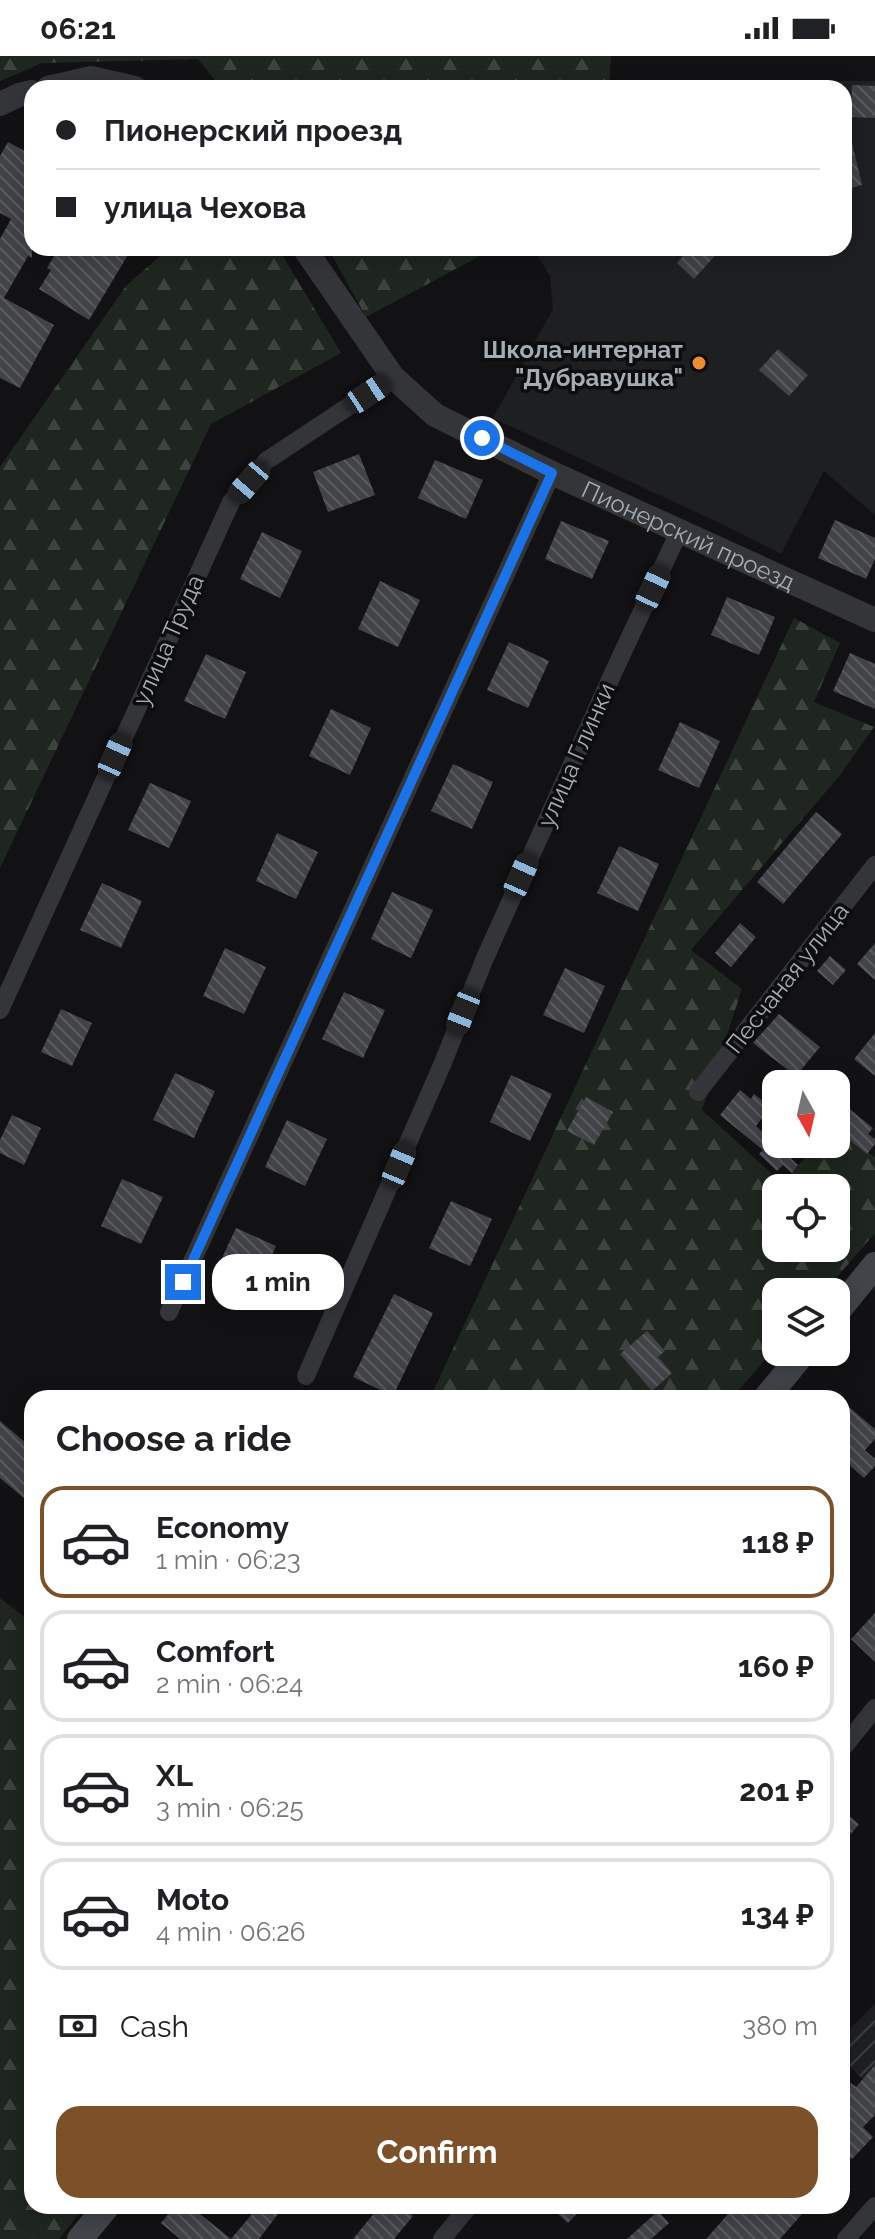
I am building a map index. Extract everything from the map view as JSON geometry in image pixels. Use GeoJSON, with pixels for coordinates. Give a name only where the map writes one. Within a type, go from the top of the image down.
{"type":"FeatureCollection","features":[{"type":"Feature","properties":{"kind":"main road"},"geometry":{"type":"LineString","coordinates":[[850,1296],[875,1265]]}},
{"type":"Feature","properties":{"kind":"main road"},"geometry":{"type":"LineString","coordinates":[[773,1390],[792,1366]]}},
{"type":"Feature","properties":{"kind":"main road"},"geometry":{"type":"LineString","coordinates":[[80,2239],[100,2214]]}},
{"type":"Feature","properties":{"kind":"street"},"geometry":{"type":"LineString","coordinates":[[0,104],[24,94]]}},
{"type":"Feature","properties":{"kind":"street","name":"Пионерский проезд"},"geometry":{"type":"LineString","coordinates":[[310,256],[393,377],[435,415],[552,473],[875,620]]}},
{"type":"Feature","properties":{"kind":"street","name":"улица Труда"},"geometry":{"type":"LineString","coordinates":[[0,1010],[231,502],[266,461],[393,377]]}},
{"type":"Feature","properties":{"kind":"street"},"geometry":{"type":"LineString","coordinates":[[169,1312],[552,473]]}},
{"type":"Feature","properties":{"kind":"street","name":"улица Глинки"},"geometry":{"type":"LineString","coordinates":[[306,1376],[442,1065],[485,958],[679,532]]}},
{"type":"Feature","properties":{"kind":"street","name":"Песчаная улица"},"geometry":{"type":"LineString","coordinates":[[698,1092],[875,865]]}},
{"type":"Feature","properties":{"kind":"street"},"geometry":{"type":"LineString","coordinates":[[850,1739],[875,1708]]}},
{"type":"Feature","properties":{"kind":"street"},"geometry":{"type":"LineString","coordinates":[[846,2239],[875,2206]]}},
{"type":"Feature","properties":{"kind":"street"},"geometry":{"type":"LineString","coordinates":[[442,2239],[462,2214]]}},
{"type":"Feature","properties":{"kind":"shaded area","name":"Школа-интернат \"Дубравушка\""},"geometry":{"type":"Polygon","coordinates":[[[852,81],[875,81],[875,515],[824,471],[781,554],[493,418],[553,309],[550,276],[538,256],[852,256],[852,81]]]}},
{"type":"Feature","properties":{"kind":"shaded area"},"geometry":{"type":"Polygon","coordinates":[[[875,2004],[875,2090],[850,2067],[850,2029],[875,2004]]]}},
{"type":"Feature","properties":{"kind":"green space"},"geometry":{"type":"Polygon","coordinates":[[[0,56],[611,56],[610,80],[215,80],[198,59],[42,63],[0,81],[0,56]]]}},
{"type":"Feature","properties":{"kind":"green space"},"geometry":{"type":"Polygon","coordinates":[[[160,256],[283,256],[341,353],[211,424],[0,868],[0,467],[126,286],[160,256]]]}},
{"type":"Feature","properties":{"kind":"green space"},"geometry":{"type":"Polygon","coordinates":[[[332,256],[480,256],[366,317],[332,256]]]}},
{"type":"Feature","properties":{"kind":"green space"},"geometry":{"type":"Polygon","coordinates":[[[794,618],[840,643],[814,702],[874,727],[840,775],[691,950],[742,989],[702,1110],[772,1174],[762,1174],[762,1262],[850,1262],[836,1278],[762,1278],[762,1363],[739,1390],[434,1390],[794,618]]]}},
{"type":"Feature","properties":{"kind":"green space"},"geometry":{"type":"Polygon","coordinates":[[[850,1140],[875,1157],[875,1233],[850,1262],[850,1174],[791,1174],[804,1158],[850,1158],[850,1140]]]}},
{"type":"Feature","properties":{"kind":"green space"},"geometry":{"type":"Polygon","coordinates":[[[0,1598],[24,1617],[24,2214],[79,2214],[59,2239],[0,2239],[0,1598]]]}},
{"type":"Feature","properties":{"kind":"building"},"geometry":{"type":"Polygon","coordinates":[[[852,85],[875,86],[875,118],[852,117],[852,85]]]}},
{"type":"Feature","properties":{"kind":"building"},"geometry":{"type":"Polygon","coordinates":[[[8,142],[24,151],[24,256],[28,256],[4,298],[54,325],[20,388],[0,378],[0,239],[11,219],[0,213],[0,156],[8,142]]]}},
{"type":"Feature","properties":{"kind":"building"},"geometry":{"type":"Polygon","coordinates":[[[852,143],[862,185],[852,188],[852,143]]]}},
{"type":"Feature","properties":{"kind":"building"},"geometry":{"type":"Polygon","coordinates":[[[54,256],[127,256],[89,320],[39,289],[51,270],[47,268],[54,256]]]}},
{"type":"Feature","properties":{"kind":"building"},"geometry":{"type":"Polygon","coordinates":[[[683,256],[715,256],[694,279],[677,263],[683,256]]]}},
{"type":"Feature","properties":{"kind":"building"},"geometry":{"type":"Polygon","coordinates":[[[778,349],[808,375],[789,396],[759,370],[778,349]]]}},
{"type":"Feature","properties":{"kind":"building"},"geometry":{"type":"Polygon","coordinates":[[[359,454],[375,495],[328,512],[313,472],[359,454]]]}},
{"type":"Feature","properties":{"kind":"building"},"geometry":{"type":"Polygon","coordinates":[[[435,460],[483,480],[466,519],[418,498],[435,460]]]}},
{"type":"Feature","properties":{"kind":"building"},"geometry":{"type":"Polygon","coordinates":[[[835,520],[875,538],[875,559],[866,579],[818,558],[835,520]]]}},
{"type":"Feature","properties":{"kind":"building"},"geometry":{"type":"Polygon","coordinates":[[[561,521],[609,541],[592,579],[545,559],[561,521]]]}},
{"type":"Feature","properties":{"kind":"building"},"geometry":{"type":"Polygon","coordinates":[[[262,532],[302,551],[280,598],[240,579],[262,532]]]}},
{"type":"Feature","properties":{"kind":"building"},"geometry":{"type":"Polygon","coordinates":[[[380,581],[420,600],[398,647],[358,629],[380,581]]]}},
{"type":"Feature","properties":{"kind":"building"},"geometry":{"type":"Polygon","coordinates":[[[727,597],[775,617],[759,655],[711,635],[727,597]]]}},
{"type":"Feature","properties":{"kind":"building"},"geometry":{"type":"Polygon","coordinates":[[[509,642],[549,661],[528,708],[487,690],[509,642]]]}},
{"type":"Feature","properties":{"kind":"building"},"geometry":{"type":"Polygon","coordinates":[[[850,653],[875,664],[875,709],[833,691],[850,653]]]}},
{"type":"Feature","properties":{"kind":"building"},"geometry":{"type":"Polygon","coordinates":[[[206,654],[246,672],[225,719],[184,701],[206,654]]]}},
{"type":"Feature","properties":{"kind":"building"},"geometry":{"type":"Polygon","coordinates":[[[331,709],[371,728],[350,775],[309,756],[331,709]]]}},
{"type":"Feature","properties":{"kind":"building"},"geometry":{"type":"Polygon","coordinates":[[[680,722],[720,741],[699,788],[658,770],[680,722]]]}},
{"type":"Feature","properties":{"kind":"building"},"geometry":{"type":"Polygon","coordinates":[[[453,764],[493,782],[472,829],[431,811],[453,764]]]}},
{"type":"Feature","properties":{"kind":"building"},"geometry":{"type":"Polygon","coordinates":[[[150,783],[191,801],[169,848],[128,830],[150,783]]]}},
{"type":"Feature","properties":{"kind":"building"},"geometry":{"type":"Polygon","coordinates":[[[816,812],[842,834],[783,904],[757,882],[816,812]]]}},
{"type":"Feature","properties":{"kind":"building"},"geometry":{"type":"Polygon","coordinates":[[[277,833],[318,852],[296,899],[256,881],[277,833]]]}},
{"type":"Feature","properties":{"kind":"building"},"geometry":{"type":"Polygon","coordinates":[[[619,846],[659,864],[638,911],[597,893],[619,846]]]}},
{"type":"Feature","properties":{"kind":"building"},"geometry":{"type":"Polygon","coordinates":[[[102,883],[142,901],[121,948],[80,930],[102,883]]]}},
{"type":"Feature","properties":{"kind":"building"},"geometry":{"type":"Polygon","coordinates":[[[392,892],[433,910],[411,958],[371,939],[392,892]]]}},
{"type":"Feature","properties":{"kind":"building"},"geometry":{"type":"Polygon","coordinates":[[[740,923],[756,937],[731,967],[715,953],[740,923]]]}},
{"type":"Feature","properties":{"kind":"building"},"geometry":{"type":"Polygon","coordinates":[[[875,943],[875,980],[857,964],[875,943]]]}},
{"type":"Feature","properties":{"kind":"building"},"geometry":{"type":"Polygon","coordinates":[[[225,948],[266,967],[244,1014],[203,996],[225,948]]]}},
{"type":"Feature","properties":{"kind":"building"},"geometry":{"type":"Polygon","coordinates":[[[830,956],[846,970],[833,985],[817,971],[830,956]]]}},
{"type":"Feature","properties":{"kind":"building"},"geometry":{"type":"Polygon","coordinates":[[[565,968],[605,986],[584,1033],[543,1015],[565,968]]]}},
{"type":"Feature","properties":{"kind":"building"},"geometry":{"type":"Polygon","coordinates":[[[344,992],[385,1010],[363,1058],[322,1039],[344,992]]]}},
{"type":"Feature","properties":{"kind":"building"},"geometry":{"type":"Polygon","coordinates":[[[61,1009],[92,1023],[72,1066],[41,1052],[61,1009]]]}},
{"type":"Feature","properties":{"kind":"building"},"geometry":{"type":"Polygon","coordinates":[[[779,1014],[820,1047],[801,1070],[788,1070],[753,1043],[779,1014]]]}},
{"type":"Feature","properties":{"kind":"building"},"geometry":{"type":"Polygon","coordinates":[[[875,1033],[875,1076],[854,1059],[875,1033]]]}},
{"type":"Feature","properties":{"kind":"building"},"geometry":{"type":"Polygon","coordinates":[[[175,1073],[215,1091],[194,1138],[153,1120],[175,1073]]]}},
{"type":"Feature","properties":{"kind":"building"},"geometry":{"type":"Polygon","coordinates":[[[511,1075],[552,1094],[530,1141],[490,1122],[511,1075]]]}},
{"type":"Feature","properties":{"kind":"building"},"geometry":{"type":"Polygon","coordinates":[[[740,1090],[751,1099],[754,1094],[762,1100],[762,1118],[756,1126],[762,1132],[762,1149],[720,1115],[740,1090]]]}},
{"type":"Feature","properties":{"kind":"building"},"geometry":{"type":"Polygon","coordinates":[[[586,1097],[613,1112],[594,1145],[567,1131],[586,1097]]]}},
{"type":"Feature","properties":{"kind":"building"},"geometry":{"type":"Polygon","coordinates":[[[850,1109],[873,1128],[868,1134],[875,1139],[875,1144],[867,1154],[850,1140],[850,1109]]]}},
{"type":"Feature","properties":{"kind":"building"},"geometry":{"type":"Polygon","coordinates":[[[12,1115],[41,1128],[24,1165],[0,1153],[0,1140],[12,1115]]]}},
{"type":"Feature","properties":{"kind":"building"},"geometry":{"type":"Polygon","coordinates":[[[287,1120],[327,1139],[305,1186],[265,1167],[287,1120]]]}},
{"type":"Feature","properties":{"kind":"building"},"geometry":{"type":"Polygon","coordinates":[[[763,1158],[790,1158],[798,1165],[792,1173],[783,1165],[777,1171],[763,1158]]]}},
{"type":"Feature","properties":{"kind":"building"},"geometry":{"type":"Polygon","coordinates":[[[122,1179],[163,1197],[141,1244],[101,1226],[122,1179]]]}},
{"type":"Feature","properties":{"kind":"building"},"geometry":{"type":"Polygon","coordinates":[[[451,1201],[492,1219],[470,1266],[429,1248],[451,1201]]]}},
{"type":"Feature","properties":{"kind":"building"},"geometry":{"type":"Polygon","coordinates":[[[236,1228],[276,1246],[255,1293],[214,1275],[236,1228]]]}},
{"type":"Feature","properties":{"kind":"building"},"geometry":{"type":"Polygon","coordinates":[[[394,1294],[433,1313],[396,1390],[380,1390],[353,1377],[394,1294]]]}},
{"type":"Feature","properties":{"kind":"building"},"geometry":{"type":"Polygon","coordinates":[[[647,1331],[665,1351],[658,1357],[672,1373],[651,1390],[620,1354],[647,1331]]]}},
{"type":"Feature","properties":{"kind":"building"},"geometry":{"type":"Polygon","coordinates":[[[850,1408],[875,1429],[875,1439],[865,1450],[875,1459],[875,1466],[864,1478],[850,1466],[850,1408]]]}},
{"type":"Feature","properties":{"kind":"building"},"geometry":{"type":"Polygon","coordinates":[[[0,1421],[24,1441],[24,1498],[0,1478],[0,1421]]]}},
{"type":"Feature","properties":{"kind":"building"},"geometry":{"type":"Polygon","coordinates":[[[875,1613],[875,1662],[851,1639],[875,1613]]]}},
{"type":"Feature","properties":{"kind":"building"},"geometry":{"type":"Polygon","coordinates":[[[850,1817],[859,1824],[850,1835],[850,1817]]]}},
{"type":"Feature","properties":{"kind":"building"},"geometry":{"type":"Polygon","coordinates":[[[875,2065],[875,2115],[863,2127],[873,2137],[852,2159],[850,2084],[856,2087],[875,2065]]]}},
{"type":"Feature","properties":{"kind":"building"},"geometry":{"type":"Polygon","coordinates":[[[168,2214],[200,2214],[231,2239],[180,2239],[161,2223],[168,2214]]]}},
{"type":"Feature","properties":{"kind":"building"},"geometry":{"type":"Polygon","coordinates":[[[252,2214],[278,2214],[259,2239],[231,2239],[252,2214]]]}},
{"type":"Feature","properties":{"kind":"building"},"geometry":{"type":"Polygon","coordinates":[[[373,2214],[413,2216],[394,2239],[353,2239],[373,2214]]]}},
{"type":"Feature","properties":{"kind":"building"},"geometry":{"type":"Polygon","coordinates":[[[558,2214],[576,2214],[568,2223],[558,2214]]]}},
{"type":"Feature","properties":{"kind":"building"},"geometry":{"type":"Polygon","coordinates":[[[655,2214],[661,2214],[669,2223],[651,2239],[627,2239],[655,2214]]]}},
{"type":"Feature","properties":{"kind":"building"},"geometry":{"type":"Polygon","coordinates":[[[728,2214],[802,2214],[780,2239],[706,2239],[728,2214]]]}},
{"type":"Feature","properties":{"kind":"place","name":"Школа-интернат \"Дубравушка\""},"geometry":{"type":"Point","coordinates":[699,363]}},
{"type":"Feature","properties":{"kind":"route"},"geometry":{"type":"LineString","coordinates":[[183,1282],[552,473],[482,438]]}}]}
